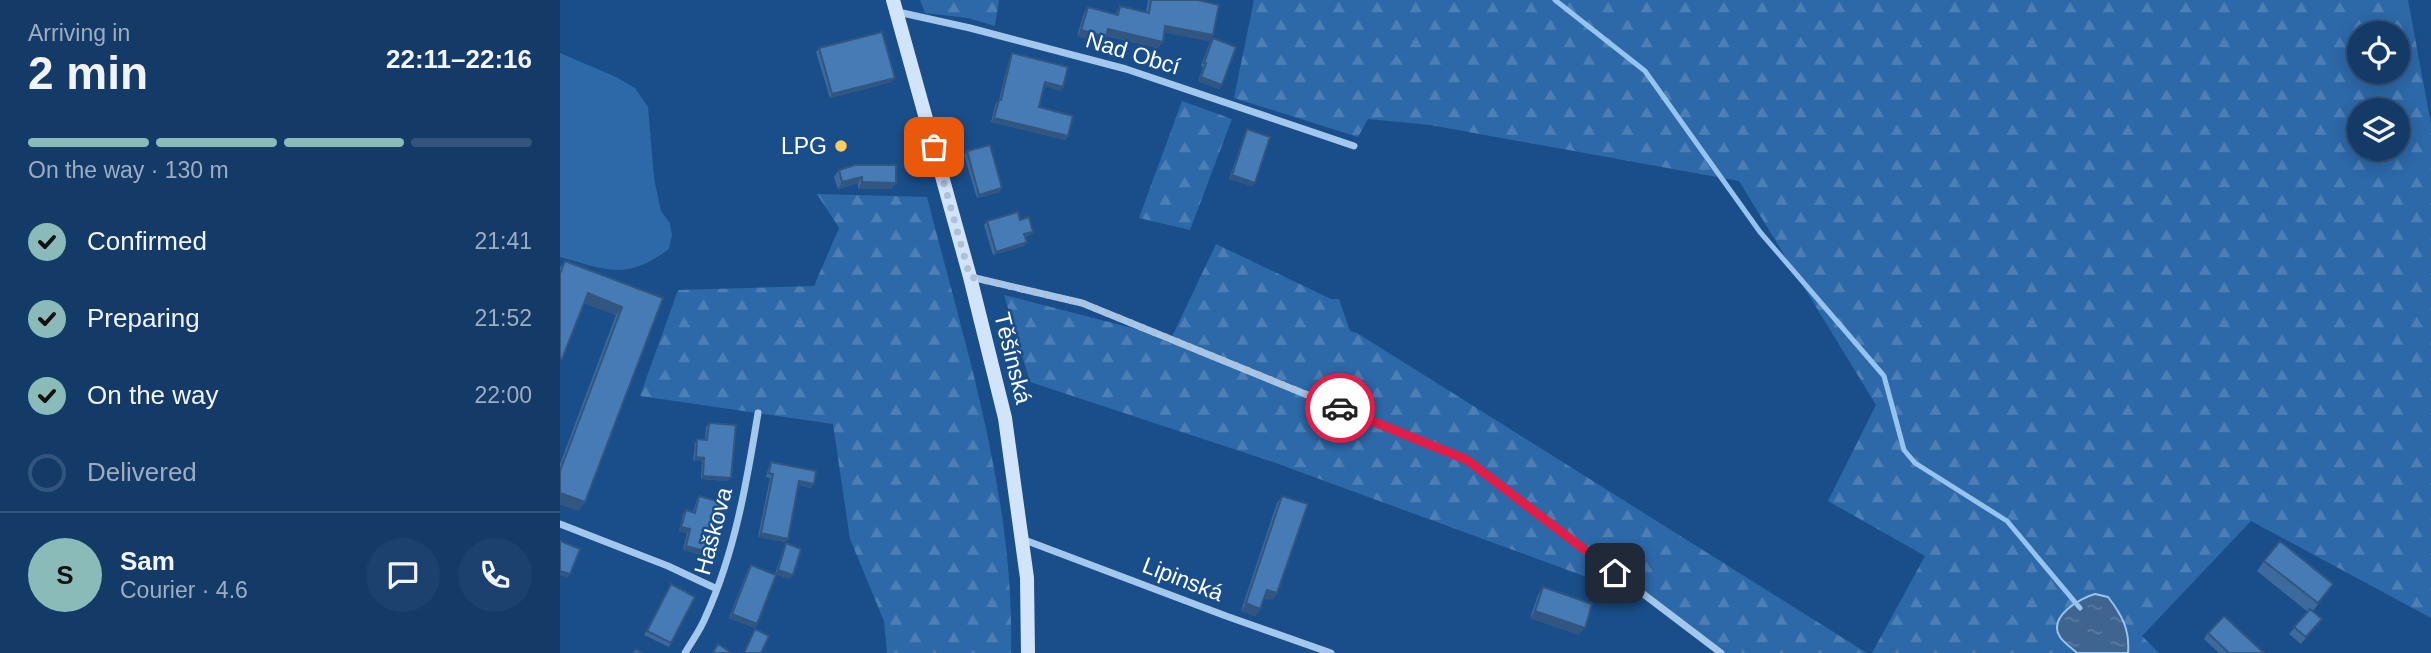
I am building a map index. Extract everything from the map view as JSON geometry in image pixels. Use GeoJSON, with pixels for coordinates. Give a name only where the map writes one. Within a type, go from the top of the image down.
{"type":"FeatureCollection","features":[{"type":"Feature","properties":{"kind":"main road","name":"Těšínská"},"geometry":{"type":"LineString","coordinates":[[895,6],[970,277],[1004,418],[1027,578],[1028,653]]}},
{"type":"Feature","properties":{"kind":"street","name":"Nad Obcí"},"geometry":{"type":"LineString","coordinates":[[895,6],[917,18],[970,28],[1126,69],[1354,146]]}},
{"type":"Feature","properties":{"kind":"street"},"geometry":{"type":"LineString","coordinates":[[970,277],[1082,303],[1467,460],[1721,653]]}},
{"type":"Feature","properties":{"kind":"street","name":"Haškova"},"geometry":{"type":"LineString","coordinates":[[685,653],[705,618],[725,568],[747,478],[758,413]]}},
{"type":"Feature","properties":{"kind":"street"},"geometry":{"type":"LineString","coordinates":[[560,524],[668,566],[717,589]]}},
{"type":"Feature","properties":{"kind":"street","name":"Lipinská"},"geometry":{"type":"LineString","coordinates":[[1022,539],[1331,653]]}},
{"type":"Feature","properties":{"kind":"green space"},"geometry":{"type":"Polygon","coordinates":[[[920,0],[999,0],[995,26],[968,18],[925,13],[920,0]]]}},
{"type":"Feature","properties":{"kind":"green space"},"geometry":{"type":"Polygon","coordinates":[[[1254,0],[2408,0],[2431,124],[2431,618],[2251,521],[2142,636],[2159,653],[2128,653],[2128,631],[2083,598],[2065,612],[2058,624],[2061,636],[2077,653],[1872,653],[1925,556],[1828,501],[1876,405],[1739,181],[1430,125],[1368,119],[1358,137],[1234,98],[1254,0]]]}},
{"type":"Feature","properties":{"kind":"green space"},"geometry":{"type":"Polygon","coordinates":[[[560,53],[635,88],[648,107],[654,178],[661,211],[670,223],[672,235],[669,249],[640,266],[604,269],[560,257],[560,53]]]}},
{"type":"Feature","properties":{"kind":"green space"},"geometry":{"type":"Polygon","coordinates":[[[1182,101],[1232,119],[1190,230],[1139,218],[1182,101]]]}},
{"type":"Feature","properties":{"kind":"green space"},"geometry":{"type":"Polygon","coordinates":[[[817,194],[927,197],[985,423],[996,480],[1005,537],[1011,653],[887,653],[884,621],[850,539],[833,424],[640,396],[678,290],[814,286],[839,228],[817,194]]]}},
{"type":"Feature","properties":{"kind":"green space"},"geometry":{"type":"Polygon","coordinates":[[[1216,244],[1331,299],[1339,299],[1350,331],[1867,653],[1725,653],[1649,600],[1273,462],[1030,382],[1004,295],[1140,330],[1169,343],[1216,244]]]}},
{"type":"Feature","properties":{"kind":"water"},"geometry":{"type":"Polygon","coordinates":[[[2095,594],[2108,597],[2121,617],[2128,637],[2128,653],[2077,653],[2060,637],[2057,630],[2061,616],[2074,604],[2095,594]]]}},
{"type":"Feature","properties":{"kind":"building"},"geometry":{"type":"Polygon","coordinates":[[[1151,0],[1198,0],[1219,5],[1213,35],[1165,26],[1163,42],[1108,29],[1106,37],[1081,30],[1088,7],[1118,15],[1120,6],[1149,13],[1151,0]]]}},
{"type":"Feature","properties":{"kind":"building"},"geometry":{"type":"Polygon","coordinates":[[[882,32],[895,78],[832,94],[819,48],[882,32]]]}},
{"type":"Feature","properties":{"kind":"building"},"geometry":{"type":"Polygon","coordinates":[[[1213,38],[1236,47],[1222,85],[1201,77],[1213,38]]]}},
{"type":"Feature","properties":{"kind":"building"},"geometry":{"type":"Polygon","coordinates":[[[1012,53],[1068,67],[1063,87],[1045,82],[1039,107],[1073,116],[1068,136],[994,118],[1012,53]]]}},
{"type":"Feature","properties":{"kind":"building"},"geometry":{"type":"Polygon","coordinates":[[[1247,129],[1270,137],[1255,183],[1232,175],[1247,129]]]}},
{"type":"Feature","properties":{"kind":"building"},"geometry":{"type":"Polygon","coordinates":[[[990,145],[1002,188],[979,195],[967,151],[990,145]]]}},
{"type":"Feature","properties":{"kind":"building"},"geometry":{"type":"Polygon","coordinates":[[[855,165],[896,165],[896,183],[862,182],[862,177],[842,182],[839,170],[855,165]]]}},
{"type":"Feature","properties":{"kind":"building"},"geometry":{"type":"Polygon","coordinates":[[[1018,212],[1020,220],[1029,217],[1033,232],[1024,234],[1027,242],[996,252],[987,221],[1018,212]]]}},
{"type":"Feature","properties":{"kind":"building"},"geometry":{"type":"Polygon","coordinates":[[[565,261],[663,298],[585,502],[560,493],[560,471],[622,307],[588,293],[562,359],[560,358],[560,274],[565,261]]]}},
{"type":"Feature","properties":{"kind":"building"},"geometry":{"type":"Polygon","coordinates":[[[709,423],[736,425],[731,478],[703,476],[704,458],[696,457],[697,439],[707,440],[709,423]]]}},
{"type":"Feature","properties":{"kind":"building"},"geometry":{"type":"Polygon","coordinates":[[[771,462],[816,471],[814,484],[799,481],[788,539],[761,533],[773,474],[769,473],[771,462]]]}},
{"type":"Feature","properties":{"kind":"building"},"geometry":{"type":"Polygon","coordinates":[[[699,496],[725,503],[712,553],[686,546],[690,529],[681,527],[686,510],[695,513],[699,496]]]}},
{"type":"Feature","properties":{"kind":"building"},"geometry":{"type":"Polygon","coordinates":[[[1282,496],[1308,504],[1277,593],[1267,590],[1260,609],[1246,603],[1282,496]]]}},
{"type":"Feature","properties":{"kind":"building"},"geometry":{"type":"Polygon","coordinates":[[[560,541],[580,549],[570,574],[560,571],[560,541]]]}},
{"type":"Feature","properties":{"kind":"building"},"geometry":{"type":"Polygon","coordinates":[[[2280,541],[2333,584],[2318,603],[2264,561],[2280,541]]]}},
{"type":"Feature","properties":{"kind":"building"},"geometry":{"type":"Polygon","coordinates":[[[786,543],[801,549],[793,575],[778,570],[786,543]]]}},
{"type":"Feature","properties":{"kind":"building"},"geometry":{"type":"Polygon","coordinates":[[[751,565],[776,575],[757,624],[732,614],[751,565]]]}},
{"type":"Feature","properties":{"kind":"building"},"geometry":{"type":"Polygon","coordinates":[[[671,584],[695,597],[671,643],[647,631],[671,584]]]}},
{"type":"Feature","properties":{"kind":"building"},"geometry":{"type":"Polygon","coordinates":[[[1543,587],[1592,604],[1585,628],[1535,611],[1543,587]]]}},
{"type":"Feature","properties":{"kind":"building"},"geometry":{"type":"Polygon","coordinates":[[[2310,609],[2322,619],[2306,637],[2294,627],[2310,609]]]}},
{"type":"Feature","properties":{"kind":"building"},"geometry":{"type":"Polygon","coordinates":[[[2224,616],[2264,653],[2229,653],[2208,633],[2224,616]]]}},
{"type":"Feature","properties":{"kind":"building"},"geometry":{"type":"Polygon","coordinates":[[[755,629],[769,636],[761,653],[744,653],[755,629]]]}},
{"type":"Feature","properties":{"kind":"building"},"geometry":{"type":"Polygon","coordinates":[[[718,644],[732,653],[713,653],[718,644]]]}},
{"type":"Feature","properties":{"kind":"waterway"},"geometry":{"type":"LineString","coordinates":[[1555,0],[1645,71],[1760,232],[1884,376],[1904,450],[1915,463],[2007,521],[2080,608]]}},
{"type":"Feature","properties":{"kind":"way so far"},"geometry":{"type":"LineString","coordinates":[[934,147],[970,277],[1082,303],[1340,408]]}},
{"type":"Feature","properties":{"kind":"place","name":"LPG"},"geometry":{"type":"Point","coordinates":[841,146]}},
{"type":"Feature","properties":{"kind":"route"},"geometry":{"type":"LineString","coordinates":[[1340,408],[1467,460],[1615,573]]}}]}
